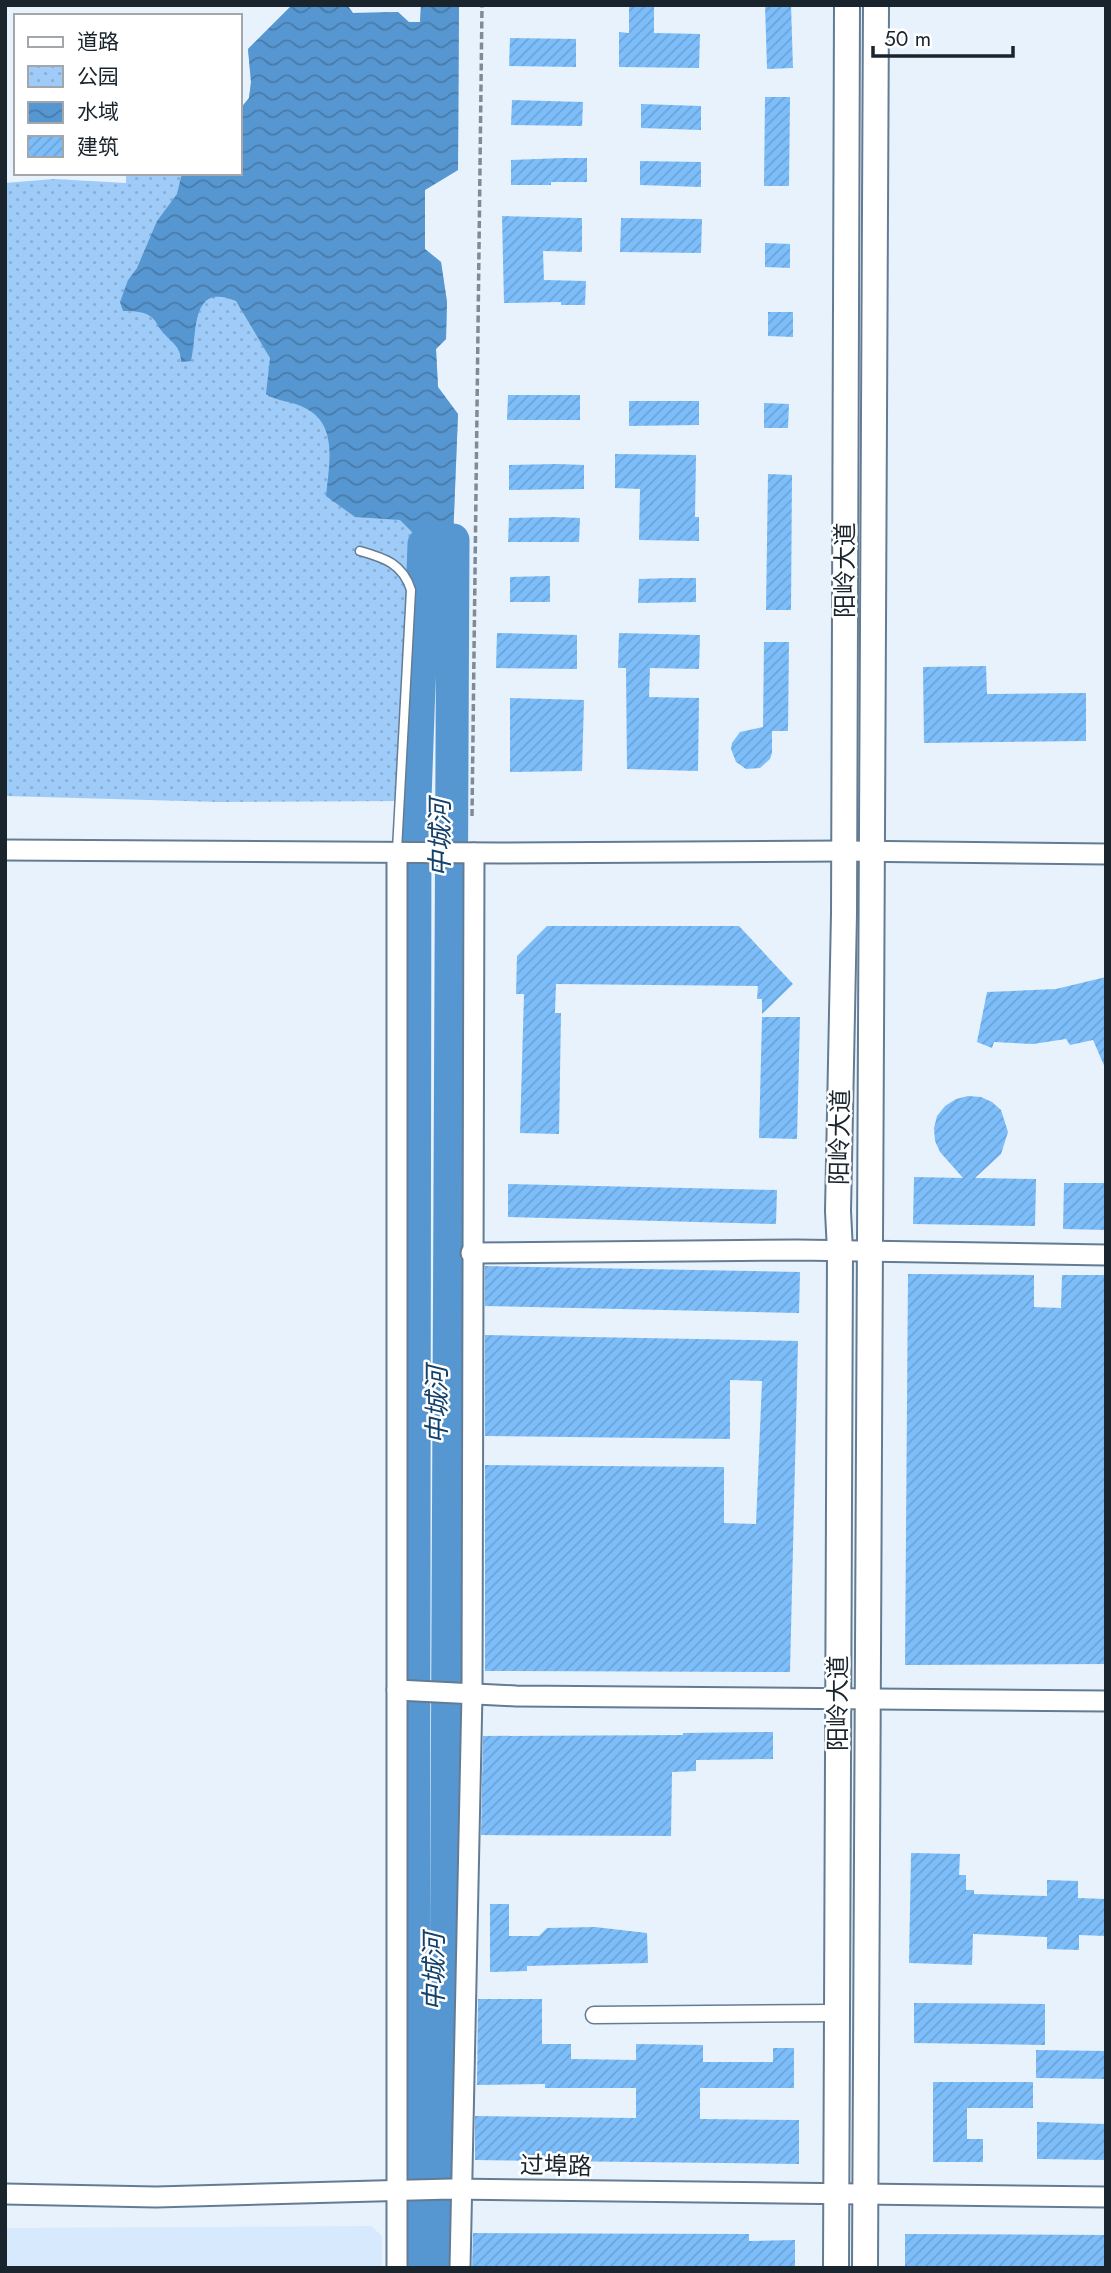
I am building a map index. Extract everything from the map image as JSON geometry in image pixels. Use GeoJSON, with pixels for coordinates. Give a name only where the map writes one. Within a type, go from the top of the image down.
{"type":"FeatureCollection","features":[{"type":"Feature","properties":{"kind":"main road","name":"阳岭大道"},"geometry":{"type":"LineString","coordinates":[[836,2268],[838,1211],[844,851],[847,5]]}},
{"type":"Feature","properties":{"kind":"main road","name":"阳岭大道"},"geometry":{"type":"LineString","coordinates":[[865,2268],[876,5]]}},
{"type":"Feature","properties":{"kind":"street"},"geometry":{"type":"LineString","coordinates":[[5,850],[405,853],[871,851],[1106,854]]}},
{"type":"Feature","properties":{"kind":"street"},"geometry":{"type":"LineString","coordinates":[[397,2268],[403,2190],[405,853]]}},
{"type":"Feature","properties":{"kind":"street"},"geometry":{"type":"LineString","coordinates":[[460,2268],[456,2190],[472,1693],[471,1253],[466,853]]}},
{"type":"Feature","properties":{"kind":"street"},"geometry":{"type":"LineString","coordinates":[[471,1253],[871,1251],[1106,1255]]}},
{"type":"Feature","properties":{"kind":"street"},"geometry":{"type":"LineString","coordinates":[[404,1690],[516,1696],[1106,1701]]}},
{"type":"Feature","properties":{"kind":"street"},"geometry":{"type":"LineString","coordinates":[[594,2015],[835,2013]]}},
{"type":"Feature","properties":{"kind":"street","name":"过埠路"},"geometry":{"type":"LineString","coordinates":[[5,2194],[156,2196],[456,2190],[1106,2197]]}},
{"type":"Feature","properties":{"kind":"lane"},"geometry":{"type":"LineString","coordinates":[[360,551],[381,557],[394,565],[406,575],[411,590],[405,853]]}},
{"type":"Feature","properties":{"kind":"path"},"geometry":{"type":"LineString","coordinates":[[472,816],[482,5]]}},
{"type":"Feature","properties":{"kind":"shaded area"},"geometry":{"type":"Polygon","coordinates":[[[371,2226],[382,2236],[382,2268],[5,2268],[5,2228],[371,2226]]]}},
{"type":"Feature","properties":{"kind":"green space"},"geometry":{"type":"Polygon","coordinates":[[[292,5],[347,5],[353,13],[398,12],[408,22],[420,22],[421,5],[459,5],[458,170],[425,190],[425,249],[441,262],[447,302],[446,339],[436,349],[438,387],[458,414],[453,540],[424,544],[411,801],[220,802],[5,796],[5,183],[54,179],[126,183],[126,175],[242,175],[242,107],[249,98],[251,82],[248,49],[292,5]]]}},
{"type":"Feature","properties":{"kind":"water"},"geometry":{"type":"Polygon","coordinates":[[[292,5],[347,5],[353,13],[398,12],[409,22],[420,22],[421,5],[459,5],[458,170],[425,190],[425,249],[441,262],[447,302],[446,339],[436,349],[438,387],[458,414],[453,540],[424,544],[400,520],[355,517],[326,496],[330,458],[327,434],[322,423],[303,407],[266,394],[270,358],[236,301],[221,297],[210,298],[203,304],[198,314],[191,361],[181,362],[177,348],[154,319],[144,313],[123,311],[120,302],[128,280],[137,268],[157,221],[177,194],[182,175],[242,175],[242,107],[249,98],[251,82],[248,49],[292,5]]]}},
{"type":"Feature","properties":{"kind":"building"},"geometry":{"type":"Polygon","coordinates":[[[629,5],[654,5],[654,33],[700,34],[699,68],[619,67],[619,32],[629,33],[629,5]]]}},
{"type":"Feature","properties":{"kind":"building"},"geometry":{"type":"Polygon","coordinates":[[[765,5],[791,5],[793,68],[767,69],[765,5]]]}},
{"type":"Feature","properties":{"kind":"building"},"geometry":{"type":"Polygon","coordinates":[[[510,38],[576,39],[576,67],[509,66],[510,38]]]}},
{"type":"Feature","properties":{"kind":"building"},"geometry":{"type":"Polygon","coordinates":[[[765,97],[790,97],[789,186],[764,186],[765,97]]]}},
{"type":"Feature","properties":{"kind":"building"},"geometry":{"type":"Polygon","coordinates":[[[512,100],[583,102],[582,126],[511,125],[512,100]]]}},
{"type":"Feature","properties":{"kind":"building"},"geometry":{"type":"Polygon","coordinates":[[[641,104],[701,106],[701,130],[641,128],[641,104]]]}},
{"type":"Feature","properties":{"kind":"building"},"geometry":{"type":"Polygon","coordinates":[[[587,158],[587,182],[511,185],[511,160],[587,158]]]}},
{"type":"Feature","properties":{"kind":"building"},"geometry":{"type":"Polygon","coordinates":[[[640,161],[701,162],[701,187],[640,185],[640,161]]]}},
{"type":"Feature","properties":{"kind":"building"},"geometry":{"type":"Polygon","coordinates":[[[502,216],[582,218],[582,252],[543,251],[544,280],[586,281],[585,305],[561,305],[561,302],[504,303],[502,216]]]}},
{"type":"Feature","properties":{"kind":"building"},"geometry":{"type":"Polygon","coordinates":[[[621,218],[702,219],[701,253],[620,252],[621,218]]]}},
{"type":"Feature","properties":{"kind":"building"},"geometry":{"type":"Polygon","coordinates":[[[765,243],[790,244],[790,268],[765,267],[765,243]]]}},
{"type":"Feature","properties":{"kind":"building"},"geometry":{"type":"Polygon","coordinates":[[[768,312],[793,312],[793,337],[768,336],[768,312]]]}},
{"type":"Feature","properties":{"kind":"building"},"geometry":{"type":"Polygon","coordinates":[[[508,395],[580,395],[580,420],[507,420],[508,395]]]}},
{"type":"Feature","properties":{"kind":"building"},"geometry":{"type":"Polygon","coordinates":[[[629,401],[699,401],[699,425],[629,426],[629,401]]]}},
{"type":"Feature","properties":{"kind":"building"},"geometry":{"type":"Polygon","coordinates":[[[764,403],[789,404],[788,428],[764,428],[764,403]]]}},
{"type":"Feature","properties":{"kind":"building"},"geometry":{"type":"Polygon","coordinates":[[[615,454],[696,455],[695,517],[699,517],[699,541],[639,540],[640,489],[615,488],[615,454]]]}},
{"type":"Feature","properties":{"kind":"building"},"geometry":{"type":"Polygon","coordinates":[[[509,465],[584,465],[584,489],[509,490],[509,465]]]}},
{"type":"Feature","properties":{"kind":"building"},"geometry":{"type":"Polygon","coordinates":[[[768,474],[792,475],[791,610],[766,610],[768,474]]]}},
{"type":"Feature","properties":{"kind":"building"},"geometry":{"type":"Polygon","coordinates":[[[509,518],[580,518],[579,542],[508,542],[509,518]]]}},
{"type":"Feature","properties":{"kind":"building"},"geometry":{"type":"Polygon","coordinates":[[[550,576],[550,602],[510,602],[510,577],[550,576]]]}},
{"type":"Feature","properties":{"kind":"building"},"geometry":{"type":"Polygon","coordinates":[[[696,578],[696,602],[638,603],[639,579],[696,578]]]}},
{"type":"Feature","properties":{"kind":"building"},"geometry":{"type":"Polygon","coordinates":[[[497,633],[577,635],[577,669],[496,668],[497,633]]]}},
{"type":"Feature","properties":{"kind":"building"},"geometry":{"type":"Polygon","coordinates":[[[619,633],[700,635],[699,669],[650,668],[649,697],[699,698],[698,771],[627,769],[626,668],[618,668],[619,633]]]}},
{"type":"Feature","properties":{"kind":"building"},"geometry":{"type":"Polygon","coordinates":[[[764,642],[789,642],[788,731],[772,731],[770,759],[760,768],[746,769],[736,762],[731,749],[740,732],[763,727],[764,642]]]}},
{"type":"Feature","properties":{"kind":"building"},"geometry":{"type":"Polygon","coordinates":[[[986,666],[987,694],[1086,693],[1086,741],[924,743],[923,667],[986,666]]]}},
{"type":"Feature","properties":{"kind":"building"},"geometry":{"type":"Polygon","coordinates":[[[510,698],[584,700],[582,771],[510,772],[510,698]]]}},
{"type":"Feature","properties":{"kind":"building"},"geometry":{"type":"Polygon","coordinates":[[[547,926],[739,926],[793,984],[762,1014],[762,999],[757,999],[758,986],[556,984],[555,1013],[561,1013],[559,1134],[520,1133],[524,994],[516,994],[517,956],[547,926]]]}},
{"type":"Feature","properties":{"kind":"building"},"geometry":{"type":"Polygon","coordinates":[[[1106,977],[1106,1070],[1093,1040],[1070,1045],[1066,1039],[1033,1044],[994,1042],[992,1048],[977,1042],[987,992],[1056,989],[1106,977]]]}},
{"type":"Feature","properties":{"kind":"building"},"geometry":{"type":"Polygon","coordinates":[[[762,1017],[800,1017],[797,1139],[759,1138],[762,1017]]]}},
{"type":"Feature","properties":{"kind":"building"},"geometry":{"type":"Polygon","coordinates":[[[968,1096],[981,1097],[1001,1110],[1008,1132],[1001,1154],[975,1178],[1036,1179],[1035,1226],[913,1224],[914,1177],[963,1178],[940,1152],[935,1141],[934,1128],[937,1116],[945,1106],[968,1096]]]}},
{"type":"Feature","properties":{"kind":"building"},"geometry":{"type":"Polygon","coordinates":[[[1064,1183],[1106,1183],[1106,1230],[1063,1229],[1064,1183]]]}},
{"type":"Feature","properties":{"kind":"building"},"geometry":{"type":"Polygon","coordinates":[[[508,1184],[777,1190],[776,1224],[508,1217],[508,1184]]]}},
{"type":"Feature","properties":{"kind":"building"},"geometry":{"type":"Polygon","coordinates":[[[485,1266],[800,1272],[799,1313],[485,1306],[485,1266]]]}},
{"type":"Feature","properties":{"kind":"building"},"geometry":{"type":"Polygon","coordinates":[[[908,1274],[1034,1275],[1034,1307],[1061,1308],[1062,1275],[1106,1275],[1106,1664],[905,1665],[908,1274]]]}},
{"type":"Feature","properties":{"kind":"building"},"geometry":{"type":"Polygon","coordinates":[[[485,1335],[798,1341],[790,1672],[485,1671],[485,1465],[724,1467],[724,1523],[756,1524],[762,1381],[730,1380],[730,1439],[485,1436],[485,1335]]]}},
{"type":"Feature","properties":{"kind":"building"},"geometry":{"type":"Polygon","coordinates":[[[773,1732],[773,1759],[696,1760],[696,1771],[672,1772],[671,1836],[481,1835],[483,1736],[773,1732]]]}},
{"type":"Feature","properties":{"kind":"building"},"geometry":{"type":"Polygon","coordinates":[[[911,1853],[960,1854],[959,1875],[966,1875],[966,1890],[974,1890],[974,1894],[1047,1896],[1047,1880],[1078,1881],[1078,1898],[1106,1899],[1106,1936],[1079,1935],[1079,1950],[1047,1949],[1047,1937],[973,1934],[972,1965],[909,1963],[911,1853]]]}},
{"type":"Feature","properties":{"kind":"building"},"geometry":{"type":"Polygon","coordinates":[[[490,1904],[509,1904],[509,1936],[539,1936],[547,1928],[595,1927],[647,1933],[648,1963],[527,1966],[527,1971],[490,1972],[490,1904]]]}},
{"type":"Feature","properties":{"kind":"building"},"geometry":{"type":"Polygon","coordinates":[[[478,1999],[542,1999],[542,2044],[571,2044],[571,2059],[636,2060],[636,2044],[703,2045],[703,2062],[773,2062],[773,2048],[794,2048],[794,2088],[700,2088],[700,2119],[799,2120],[799,2164],[475,2160],[475,2116],[636,2118],[636,2088],[545,2088],[545,2084],[477,2085],[478,1999]]]}},
{"type":"Feature","properties":{"kind":"building"},"geometry":{"type":"Polygon","coordinates":[[[914,2003],[1045,2004],[1045,2045],[914,2043],[914,2003]]]}},
{"type":"Feature","properties":{"kind":"building"},"geometry":{"type":"Polygon","coordinates":[[[1036,2050],[1106,2051],[1106,2079],[1036,2078],[1036,2050]]]}},
{"type":"Feature","properties":{"kind":"building"},"geometry":{"type":"Polygon","coordinates":[[[933,2082],[1033,2082],[1033,2108],[967,2108],[967,2139],[983,2139],[983,2162],[933,2162],[933,2082]]]}},
{"type":"Feature","properties":{"kind":"building"},"geometry":{"type":"Polygon","coordinates":[[[1037,2122],[1106,2124],[1106,2160],[1037,2159],[1037,2122]]]}},
{"type":"Feature","properties":{"kind":"building"},"geometry":{"type":"Polygon","coordinates":[[[473,2233],[749,2234],[749,2241],[795,2240],[795,2268],[472,2268],[473,2233]]]}},
{"type":"Feature","properties":{"kind":"building"},"geometry":{"type":"Polygon","coordinates":[[[905,2234],[1106,2235],[1106,2268],[905,2268],[905,2234]]]}},
{"type":"Feature","properties":{"kind":"waterway","name":"中城河"},"geometry":{"type":"LineString","coordinates":[[413,2268],[415,799],[424,544],[453,540],[445,2268]]}}]}
